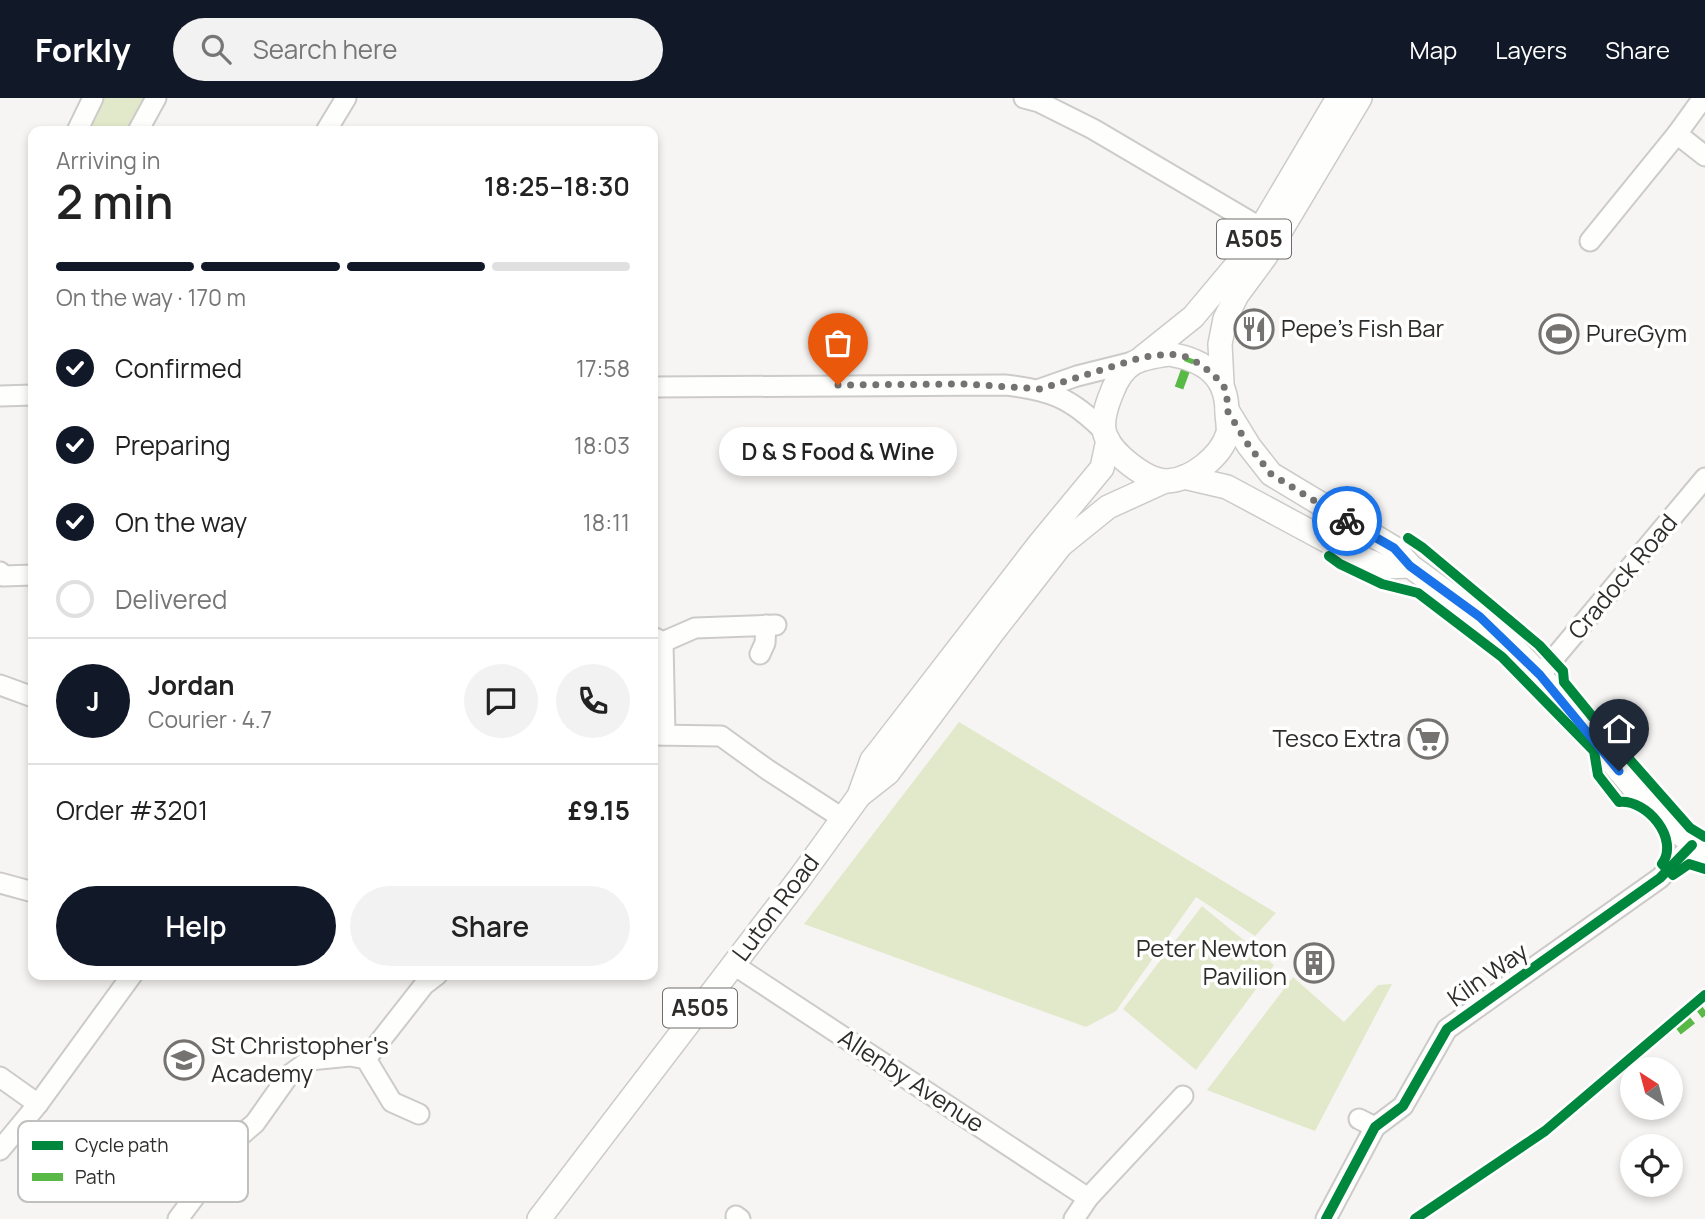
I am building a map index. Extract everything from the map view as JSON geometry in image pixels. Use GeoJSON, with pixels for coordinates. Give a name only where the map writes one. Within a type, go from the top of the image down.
{"type":"FeatureCollection","features":[{"type":"Feature","properties":{"kind":"main road","name":"A505"},"geometry":{"type":"LineString","coordinates":[[1106,436],[1107,406],[1119,375],[1193,317],[1245,255],[1338,98]]}},
{"type":"Feature","properties":{"kind":"main road","name":"A505"},"geometry":{"type":"LineString","coordinates":[[1175,479],[1202,467],[1216,453],[1228,433],[1227,393],[1222,383],[1220,344],[1225,319],[1237,295],[1265,257],[1360,98]]}},
{"type":"Feature","properties":{"kind":"main road"},"geometry":{"type":"LineString","coordinates":[[1138,359],[1170,354],[1187,357],[1203,366],[1222,383]]}},
{"type":"Feature","properties":{"kind":"main road"},"geometry":{"type":"LineString","coordinates":[[1227,410],[1249,446],[1271,474],[1394,548],[1410,566],[1480,617],[1540,675],[1643,799],[1699,849]]}},
{"type":"Feature","properties":{"kind":"main road"},"geometry":{"type":"LineString","coordinates":[[1106,436],[1129,464],[1145,474],[1227,487],[1348,552],[1383,567],[1410,566]]}},
{"type":"Feature","properties":{"kind":"main road","name":"Luton Road"},"geometry":{"type":"LineString","coordinates":[[859,796],[872,760],[1040,542],[1102,468],[1106,436]]}},
{"type":"Feature","properties":{"kind":"main road","name":"Luton Road"},"geometry":{"type":"LineString","coordinates":[[539,1219],[734,965],[859,796],[888,773],[1061,545],[1108,507],[1175,479]]}},
{"type":"Feature","properties":{"kind":"street"},"geometry":{"type":"LineString","coordinates":[[79,126],[93,98]]}},
{"type":"Feature","properties":{"kind":"street"},"geometry":{"type":"LineString","coordinates":[[141,126],[156,98]]}},
{"type":"Feature","properties":{"kind":"street"},"geometry":{"type":"LineString","coordinates":[[329,126],[346,98]]}},
{"type":"Feature","properties":{"kind":"street"},"geometry":{"type":"LineString","coordinates":[[1024,98],[1039,102],[1093,129],[1261,228]]}},
{"type":"Feature","properties":{"kind":"street"},"geometry":{"type":"LineString","coordinates":[[1590,241],[1703,98]]}},
{"type":"Feature","properties":{"kind":"street"},"geometry":{"type":"LineString","coordinates":[[1676,134],[1705,156]]}},
{"type":"Feature","properties":{"kind":"street"},"geometry":{"type":"LineString","coordinates":[[1040,389],[1138,359]]}},
{"type":"Feature","properties":{"kind":"street"},"geometry":{"type":"LineString","coordinates":[[658,387],[948,383],[1005,385],[1040,389],[1081,408],[1106,436]]}},
{"type":"Feature","properties":{"kind":"street"},"geometry":{"type":"LineString","coordinates":[[0,396],[28,395]]}},
{"type":"Feature","properties":{"kind":"street","name":"Cradock Road"},"geometry":{"type":"LineString","coordinates":[[1540,675],[1705,478]]}},
{"type":"Feature","properties":{"kind":"street"},"geometry":{"type":"LineString","coordinates":[[0,572],[3,576],[28,575]]}},
{"type":"Feature","properties":{"kind":"street"},"geometry":{"type":"LineString","coordinates":[[760,654],[771,625],[695,628],[658,640],[659,735],[721,736],[842,818]]}},
{"type":"Feature","properties":{"kind":"street"},"geometry":{"type":"LineString","coordinates":[[0,685],[28,695]]}},
{"type":"Feature","properties":{"kind":"street","name":"Kiln Way"},"geometry":{"type":"LineString","coordinates":[[1326,1219],[1349,1175],[1367,1123],[1403,1106],[1447,1029],[1699,849]]}},
{"type":"Feature","properties":{"kind":"street"},"geometry":{"type":"LineString","coordinates":[[0,883],[28,891]]}},
{"type":"Feature","properties":{"kind":"street","name":"Allenby Avenue"},"geometry":{"type":"LineString","coordinates":[[734,965],[1088,1198]]}},
{"type":"Feature","properties":{"kind":"street"},"geometry":{"type":"LineString","coordinates":[[24,1121],[128,980]]}},
{"type":"Feature","properties":{"kind":"street"},"geometry":{"type":"LineString","coordinates":[[366,1059],[430,980]]}},
{"type":"Feature","properties":{"kind":"street"},"geometry":{"type":"LineString","coordinates":[[248,1129],[289,1075],[310,1060],[349,1056],[366,1059],[392,1102],[419,1115]]}},
{"type":"Feature","properties":{"kind":"street"},"geometry":{"type":"LineString","coordinates":[[0,1077],[38,1104]]}},
{"type":"Feature","properties":{"kind":"street"},"geometry":{"type":"LineString","coordinates":[[1074,1219],[1088,1198],[1183,1096]]}},
{"type":"Feature","properties":{"kind":"street"},"geometry":{"type":"LineString","coordinates":[[0,1150],[18,1128]]}},
{"type":"Feature","properties":{"kind":"street"},"geometry":{"type":"LineString","coordinates":[[178,1219],[191,1202]]}},
{"type":"Feature","properties":{"kind":"green space"},"geometry":{"type":"Polygon","coordinates":[[[104,98],[149,98],[135,126],[90,126],[104,98]]]}},
{"type":"Feature","properties":{"kind":"green space"},"geometry":{"type":"Polygon","coordinates":[[[959,722],[1276,913],[1255,936],[1196,897],[1116,1011],[1086,1027],[804,924],[959,722]]]}},
{"type":"Feature","properties":{"kind":"green space"},"geometry":{"type":"Polygon","coordinates":[[[1202,906],[1274,965],[1196,1070],[1123,1009],[1202,906]]]}},
{"type":"Feature","properties":{"kind":"green space"},"geometry":{"type":"Polygon","coordinates":[[[1293,977],[1344,1022],[1378,985],[1392,984],[1315,1131],[1207,1090],[1293,977]]]}},
{"type":"Feature","properties":{"kind":"marked path"},"geometry":{"type":"LineString","coordinates":[[1179,388],[1190,358]]}},
{"type":"Feature","properties":{"kind":"marked path"},"geometry":{"type":"LineString","coordinates":[[1678,1031],[1705,1010]]}},
{"type":"Feature","properties":{"kind":"cycle path"},"geometry":{"type":"LineString","coordinates":[[1408,538],[1539,645],[1563,671],[1564,682],[1600,726],[1690,828],[1705,837]]}},
{"type":"Feature","properties":{"kind":"cycle path"},"geometry":{"type":"LineString","coordinates":[[1329,556],[1382,584],[1418,593],[1502,657],[1594,751],[1598,775],[1619,802],[1640,807],[1658,822],[1667,843],[1662,864],[1673,875],[1689,864],[1705,869]]}},
{"type":"Feature","properties":{"kind":"cycle path"},"geometry":{"type":"LineString","coordinates":[[1326,1219],[1375,1127],[1403,1106],[1447,1029],[1660,878],[1692,845]]}},
{"type":"Feature","properties":{"kind":"cycle path"},"geometry":{"type":"LineString","coordinates":[[1415,1219],[1545,1131],[1705,995]]}},
{"type":"Feature","properties":{"kind":"way so far"},"geometry":{"type":"LineString","coordinates":[[838,385],[967,384],[1040,389],[1143,357],[1170,354],[1187,357],[1203,366],[1222,383],[1227,393],[1227,410],[1249,446],[1271,474],[1347,521]]}},
{"type":"Feature","properties":{"kind":"place","name":"Pepe's Fish Bar"},"geometry":{"type":"Point","coordinates":[1254,329]}},
{"type":"Feature","properties":{"kind":"place","name":"PureGym"},"geometry":{"type":"Point","coordinates":[1559,334]}},
{"type":"Feature","properties":{"kind":"place","name":"D & S Food & Wine"},"geometry":{"type":"Point","coordinates":[838,385]}},
{"type":"Feature","properties":{"kind":"place","name":"Tesco Extra"},"geometry":{"type":"Point","coordinates":[1428,739]}},
{"type":"Feature","properties":{"kind":"place","name":"Peter Newton Pavilion"},"geometry":{"type":"Point","coordinates":[1314,963]}},
{"type":"Feature","properties":{"kind":"place","name":"St Christopher's Academy"},"geometry":{"type":"Point","coordinates":[184,1060]}},
{"type":"Feature","properties":{"kind":"route"},"geometry":{"type":"LineString","coordinates":[[1347,521],[1394,548],[1410,566],[1504,638],[1540,675],[1619,771]]}}]}
